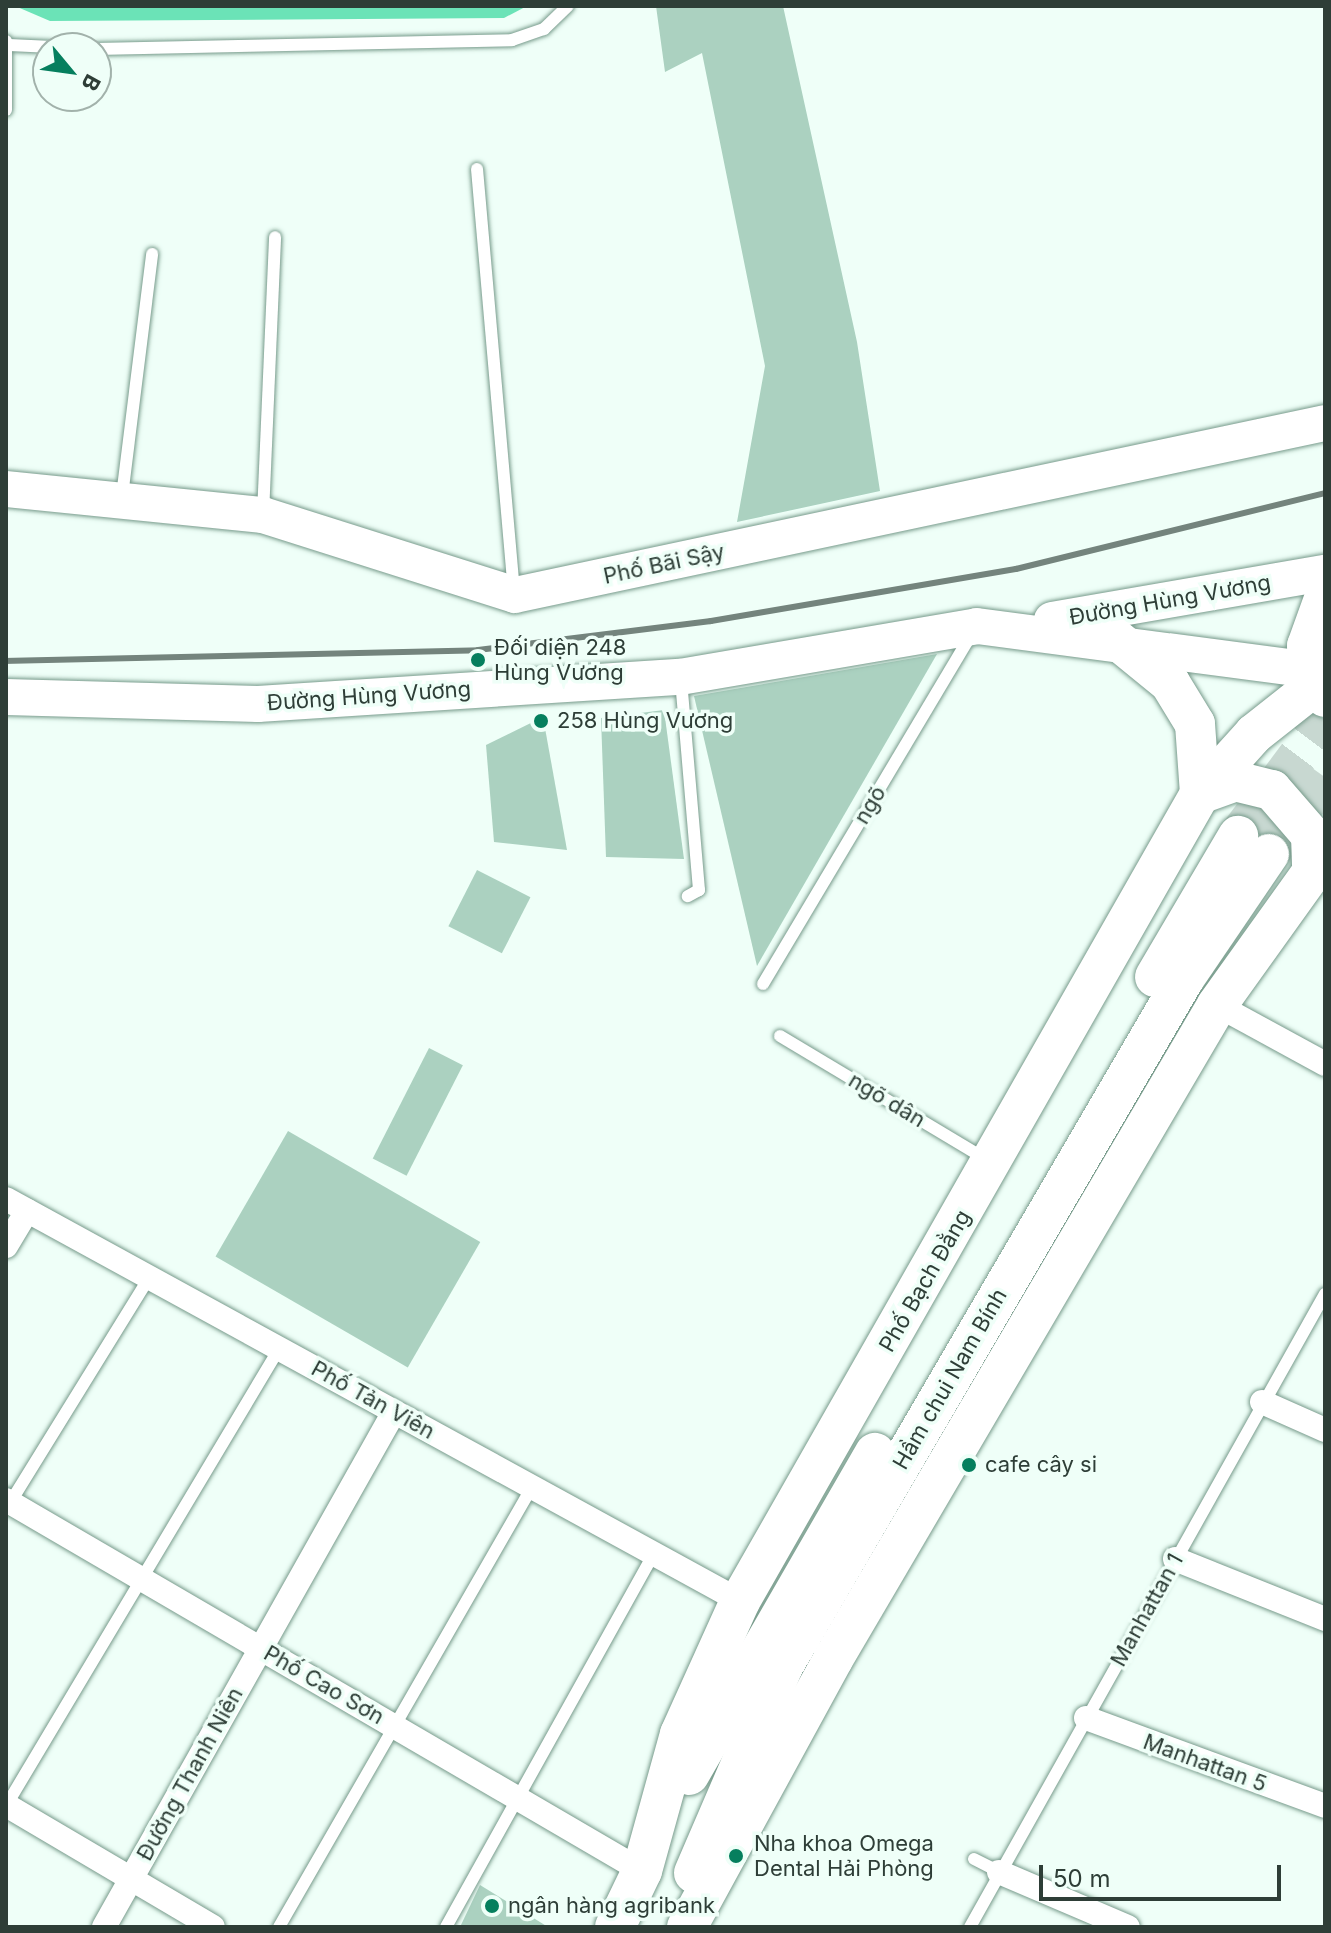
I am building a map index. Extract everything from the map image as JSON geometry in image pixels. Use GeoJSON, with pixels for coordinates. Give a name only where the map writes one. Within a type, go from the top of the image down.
{"type":"FeatureCollection","features":[{"type":"Feature","properties":{"kind":"main road","name":"Phố Bãi Sậy"},"geometry":{"type":"LineString","coordinates":[[6,489],[263,515],[515,595],[1325,423]]}},
{"type":"Feature","properties":{"kind":"main road","name":"Đường Hùng Vương"},"geometry":{"type":"LineString","coordinates":[[1015,626],[1325,573]]}},
{"type":"Feature","properties":{"kind":"main road"},"geometry":{"type":"LineString","coordinates":[[1317,684],[1311,622],[1325,596]]}},
{"type":"Feature","properties":{"kind":"main road","name":"Đường Hùng Vương"},"geometry":{"type":"LineString","coordinates":[[6,697],[258,704],[680,677],[977,626],[1015,626],[1116,639],[1317,684]]}},
{"type":"Feature","properties":{"kind":"main road"},"geometry":{"type":"LineString","coordinates":[[687,1927],[833,1659],[1217,1005],[1319,863],[1311,835],[1272,790],[1235,781],[1200,794],[1195,724],[1170,683],[1116,639]]}},
{"type":"Feature","properties":{"kind":"main road","name":"Phố Bạch Đằng"},"geometry":{"type":"LineString","coordinates":[[615,1927],[642,1871],[680,1734],[740,1601],[993,1164],[1200,794],[1254,734],[1317,684]]}},
{"type":"Feature","properties":{"kind":"main road","name":"Hầm chui Nam Bính"},"geometry":{"type":"LineString","coordinates":[[642,1871],[703,1745],[1254,845],[1184,979],[783,1666],[701,1846],[678,1927]]}},
{"type":"Feature","properties":{"kind":"street"},"geometry":{"type":"LineString","coordinates":[[1217,1005],[1325,1064]]}},
{"type":"Feature","properties":{"kind":"street"},"geometry":{"type":"LineString","coordinates":[[6,1246],[16,1205]]}},
{"type":"Feature","properties":{"kind":"street","name":"Phố Tản Viên"},"geometry":{"type":"LineString","coordinates":[[16,1205],[740,1601]]}},
{"type":"Feature","properties":{"kind":"street"},"geometry":{"type":"LineString","coordinates":[[1262,1402],[1325,1430]]}},
{"type":"Feature","properties":{"kind":"street","name":"Đường Thanh Niên"},"geometry":{"type":"LineString","coordinates":[[104,1927],[394,1412]]}},
{"type":"Feature","properties":{"kind":"street","name":"Phố Cao Sơn"},"geometry":{"type":"LineString","coordinates":[[8,1505],[261,1648],[642,1871]]}},
{"type":"Feature","properties":{"kind":"street"},"geometry":{"type":"LineString","coordinates":[[1175,1559],[1325,1619]]}},
{"type":"Feature","properties":{"kind":"street","name":"Manhattan 5"},"geometry":{"type":"LineString","coordinates":[[1086,1718],[1325,1806]]}},
{"type":"Feature","properties":{"kind":"street"},"geometry":{"type":"LineString","coordinates":[[6,1806],[213,1927]]}},
{"type":"Feature","properties":{"kind":"street"},"geometry":{"type":"LineString","coordinates":[[999,1872],[1128,1927]]}},
{"type":"Feature","properties":{"kind":"lane"},"geometry":{"type":"LineString","coordinates":[[112,49],[512,40],[544,29],[568,6]]}},
{"type":"Feature","properties":{"kind":"lane"},"geometry":{"type":"LineString","coordinates":[[6,110],[8,43],[32,45]]}},
{"type":"Feature","properties":{"kind":"lane"},"geometry":{"type":"LineString","coordinates":[[477,169],[515,595]]}},
{"type":"Feature","properties":{"kind":"lane"},"geometry":{"type":"LineString","coordinates":[[263,515],[275,237]]}},
{"type":"Feature","properties":{"kind":"lane"},"geometry":{"type":"LineString","coordinates":[[121,503],[152,254]]}},
{"type":"Feature","properties":{"kind":"lane","name":"ngõ"},"geometry":{"type":"LineString","coordinates":[[763,984],[977,626]]}},
{"type":"Feature","properties":{"kind":"lane"},"geometry":{"type":"LineString","coordinates":[[680,677],[699,890],[688,896]]}},
{"type":"Feature","properties":{"kind":"lane","name":"ngõ dân"},"geometry":{"type":"LineString","coordinates":[[780,1036],[993,1164]]}},
{"type":"Feature","properties":{"kind":"lane"},"geometry":{"type":"LineString","coordinates":[[8,1505],[149,1278]]}},
{"type":"Feature","properties":{"kind":"lane","name":"Manhattan 1"},"geometry":{"type":"LineString","coordinates":[[970,1927],[1325,1294]]}},
{"type":"Feature","properties":{"kind":"lane"},"geometry":{"type":"LineString","coordinates":[[6,1806],[279,1349]]}},
{"type":"Feature","properties":{"kind":"lane"},"geometry":{"type":"LineString","coordinates":[[279,1927],[532,1487]]}},
{"type":"Feature","properties":{"kind":"lane"},"geometry":{"type":"LineString","coordinates":[[446,1927],[654,1554]]}},
{"type":"Feature","properties":{"kind":"lane"},"geometry":{"type":"LineString","coordinates":[[974,1859],[999,1872]]}},
{"type":"Feature","properties":{"kind":"shaded area"},"geometry":{"type":"Polygon","coordinates":[[[15,6],[527,6],[504,18],[50,21],[15,6]]]}},
{"type":"Feature","properties":{"kind":"building"},"geometry":{"type":"Polygon","coordinates":[[[656,6],[783,6],[857,342],[880,491],[737,522],[765,366],[702,53],[665,72],[656,6]]]}},
{"type":"Feature","properties":{"kind":"building"},"geometry":{"type":"Polygon","coordinates":[[[937,654],[757,966],[694,696],[937,654]]]}},
{"type":"Feature","properties":{"kind":"building"},"geometry":{"type":"Polygon","coordinates":[[[664,710],[684,859],[606,857],[601,718],[664,710]]]}},
{"type":"Feature","properties":{"kind":"building"},"geometry":{"type":"Polygon","coordinates":[[[543,717],[567,850],[494,842],[486,745],[543,717]]]}},
{"type":"Feature","properties":{"kind":"building"},"geometry":{"type":"Polygon","coordinates":[[[477,870],[530,897],[502,953],[448,926],[477,870]]]}},
{"type":"Feature","properties":{"kind":"building"},"geometry":{"type":"Polygon","coordinates":[[[429,1048],[463,1065],[407,1176],[373,1158],[429,1048]]]}},
{"type":"Feature","properties":{"kind":"building"},"geometry":{"type":"Polygon","coordinates":[[[288,1131],[480,1242],[408,1368],[216,1257],[288,1131]]]}},
{"type":"Feature","properties":{"kind":"building","name":"ngân hàng agribank"},"geometry":{"type":"Polygon","coordinates":[[[480,1885],[548,1927],[460,1927],[480,1885]]]}},
{"type":"Feature","properties":{"kind":"tunnel"},"geometry":{"type":"LineString","coordinates":[[1238,836],[1325,720]]}},
{"type":"Feature","properties":{"kind":"tunnel"},"geometry":{"type":"LineString","coordinates":[[1269,854],[1325,777]]}},
{"type":"Feature","properties":{"kind":"railway"},"geometry":{"type":"LineString","coordinates":[[6,661],[478,650],[711,621],[1016,569],[1325,493]]}},
{"type":"Feature","properties":{"kind":"place","name":"Đối diện 248 Hùng Vương"},"geometry":{"type":"Point","coordinates":[478,660]}},
{"type":"Feature","properties":{"kind":"place","name":"258 Hùng Vương"},"geometry":{"type":"Point","coordinates":[541,721]}},
{"type":"Feature","properties":{"kind":"place","name":"cafe cây si"},"geometry":{"type":"Point","coordinates":[969,1465]}},
{"type":"Feature","properties":{"kind":"place","name":"Nha khoa Omega Dental Hải Phòng"},"geometry":{"type":"Point","coordinates":[736,1856]}},
{"type":"Feature","properties":{"kind":"place","name":"ngân hàng agribank"},"geometry":{"type":"Point","coordinates":[492,1906]}}]}
